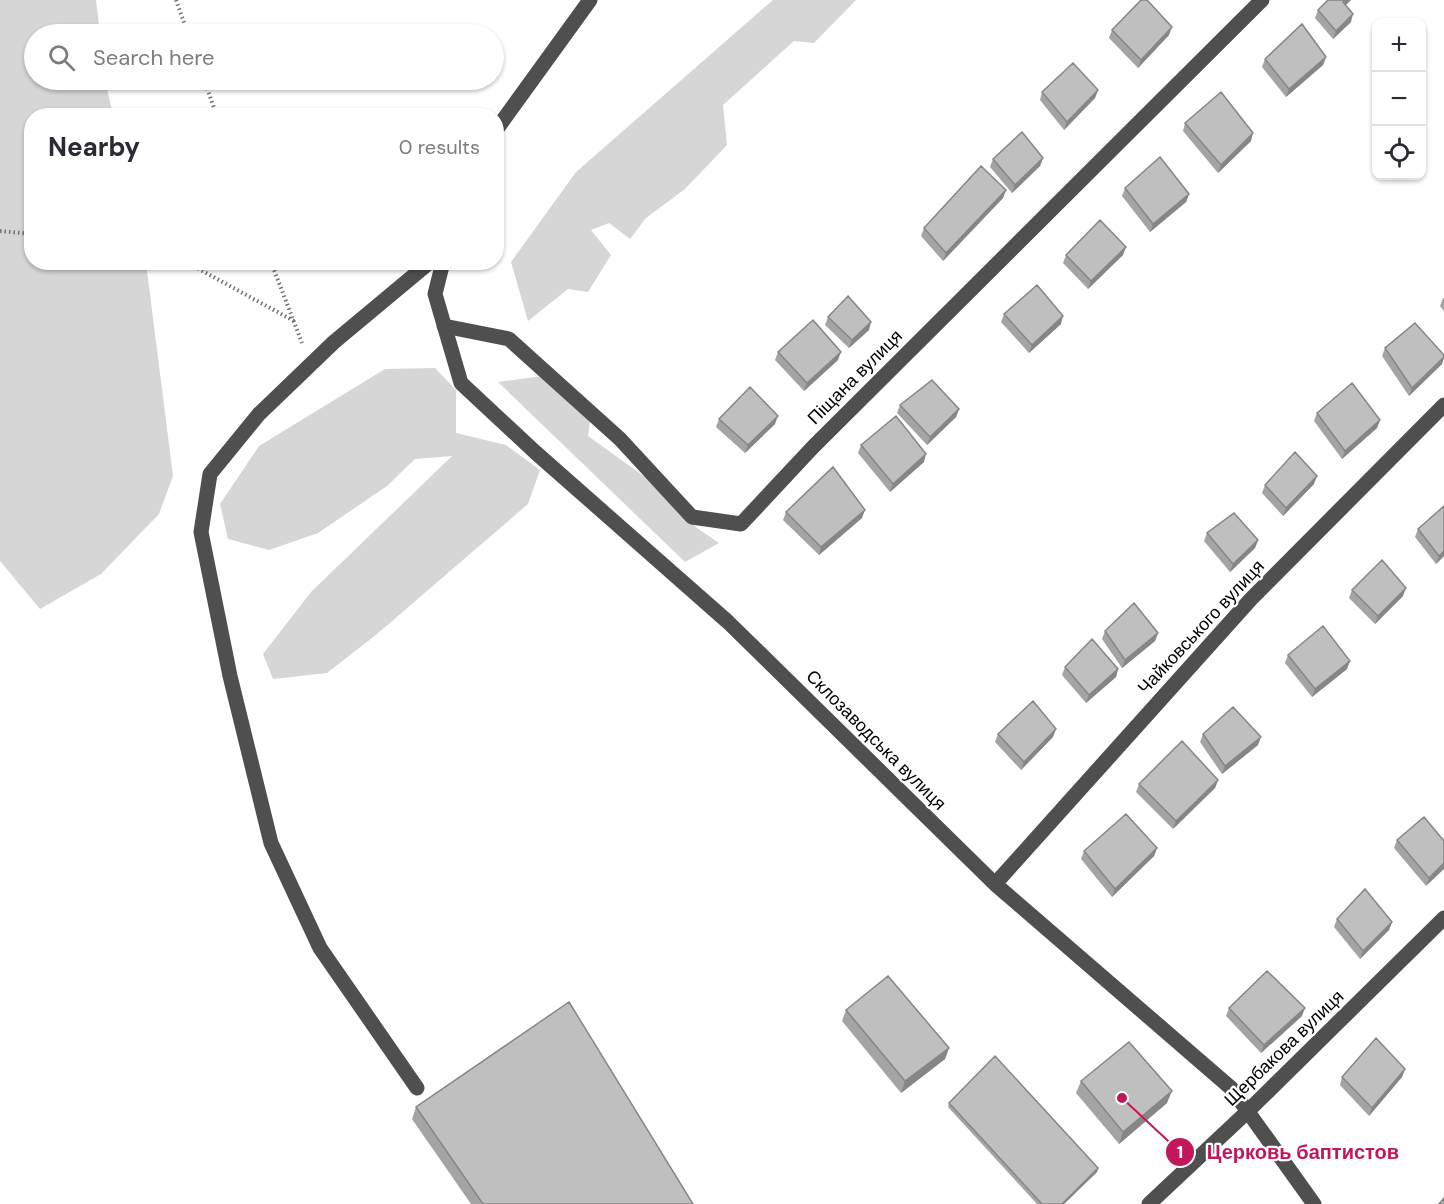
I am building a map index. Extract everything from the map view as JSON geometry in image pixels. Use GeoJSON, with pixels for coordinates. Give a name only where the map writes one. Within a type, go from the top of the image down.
{"type":"FeatureCollection","features":[{"type":"Feature","properties":{"kind":"street"},"geometry":{"type":"LineString","coordinates":[[504,119],[590,0]]}},
{"type":"Feature","properties":{"kind":"street","name":"Піщана вулиця"},"geometry":{"type":"LineString","coordinates":[[444,326],[509,339],[620,439],[692,517],[741,524],[813,447],[1262,0]]}},
{"type":"Feature","properties":{"kind":"street"},"geometry":{"type":"LineString","coordinates":[[417,1088],[320,948],[271,843],[223,643],[201,532],[210,474],[259,414],[334,342],[420,270]]}},
{"type":"Feature","properties":{"kind":"street","name":"Склозаводська вулиця"},"geometry":{"type":"LineString","coordinates":[[441,270],[435,294],[461,383],[544,460],[728,622],[995,884],[1231,1088],[1314,1204]]}},
{"type":"Feature","properties":{"kind":"street","name":"Чайковського вулиця"},"geometry":{"type":"LineString","coordinates":[[995,884],[1251,599],[1444,405]]}},
{"type":"Feature","properties":{"kind":"street","name":"Щербакова вулиця"},"geometry":{"type":"LineString","coordinates":[[1149,1204],[1247,1112],[1444,918]]}},
{"type":"Feature","properties":{"kind":"path"},"geometry":{"type":"LineString","coordinates":[[176,0],[184,24]]}},
{"type":"Feature","properties":{"kind":"path"},"geometry":{"type":"LineString","coordinates":[[208,90],[214,108]]}},
{"type":"Feature","properties":{"kind":"path"},"geometry":{"type":"LineString","coordinates":[[0,231],[24,233]]}},
{"type":"Feature","properties":{"kind":"path"},"geometry":{"type":"LineString","coordinates":[[201,270],[294,321]]}},
{"type":"Feature","properties":{"kind":"path"},"geometry":{"type":"LineString","coordinates":[[274,270],[311,364]]}},
{"type":"Feature","properties":{"kind":"shaded area"},"geometry":{"type":"Polygon","coordinates":[[[0,0],[96,0],[99,24],[24,24],[24,90],[107,90],[111,108],[24,108],[24,270],[147,270],[173,476],[159,514],[101,574],[40,609],[0,561],[0,0]]]}},
{"type":"Feature","properties":{"kind":"shaded area"},"geometry":{"type":"Polygon","coordinates":[[[773,0],[856,0],[814,43],[794,41],[723,105],[727,145],[685,189],[646,218],[630,239],[609,223],[591,230],[611,255],[588,292],[568,289],[528,321],[511,262],[576,172],[773,0]]]}},
{"type":"Feature","properties":{"kind":"shaded area"},"geometry":{"type":"Polygon","coordinates":[[[435,368],[456,390],[456,433],[506,445],[540,470],[528,504],[377,634],[327,673],[273,679],[263,654],[311,592],[452,456],[415,459],[387,486],[318,533],[269,550],[228,539],[220,504],[259,446],[385,369],[435,368]]]}},
{"type":"Feature","properties":{"kind":"shaded area"},"geometry":{"type":"Polygon","coordinates":[[[549,375],[590,422],[588,436],[652,482],[697,528],[719,543],[685,562],[498,382],[549,375]]]}},
{"type":"Feature","properties":{"kind":"building"},"geometry":{"type":"Polygon","coordinates":[[[1141,0],[1147,0],[1172,27],[1141,60],[1112,30],[1141,0]]]}},
{"type":"Feature","properties":{"kind":"building"},"geometry":{"type":"Polygon","coordinates":[[[1328,0],[1345,0],[1343,2],[1353,14],[1336,31],[1318,10],[1328,0]]]}},
{"type":"Feature","properties":{"kind":"building"},"geometry":{"type":"Polygon","coordinates":[[[1302,24],[1326,57],[1289,89],[1265,59],[1302,24]]]}},
{"type":"Feature","properties":{"kind":"building"},"geometry":{"type":"Polygon","coordinates":[[[1073,63],[1098,90],[1067,122],[1042,92],[1073,63]]]}},
{"type":"Feature","properties":{"kind":"building"},"geometry":{"type":"Polygon","coordinates":[[[1221,92],[1253,133],[1221,165],[1185,123],[1221,92]]]}},
{"type":"Feature","properties":{"kind":"building"},"geometry":{"type":"Polygon","coordinates":[[[1022,132],[1043,158],[1015,185],[993,159],[1022,132]]]}},
{"type":"Feature","properties":{"kind":"building"},"geometry":{"type":"Polygon","coordinates":[[[1160,157],[1189,194],[1153,224],[1125,188],[1160,157]]]}},
{"type":"Feature","properties":{"kind":"building"},"geometry":{"type":"Polygon","coordinates":[[[981,166],[1006,190],[946,253],[924,228],[981,166]]]}},
{"type":"Feature","properties":{"kind":"building"},"geometry":{"type":"Polygon","coordinates":[[[1100,220],[1126,247],[1091,281],[1066,255],[1100,220]]]}},
{"type":"Feature","properties":{"kind":"building"},"geometry":{"type":"Polygon","coordinates":[[[1037,285],[1063,316],[1032,345],[1004,314],[1037,285]]]}},
{"type":"Feature","properties":{"kind":"building"},"geometry":{"type":"Polygon","coordinates":[[[848,296],[871,322],[852,340],[828,317],[848,296]]]}},
{"type":"Feature","properties":{"kind":"building"},"geometry":{"type":"Polygon","coordinates":[[[813,320],[841,352],[807,383],[778,352],[813,320]]]}},
{"type":"Feature","properties":{"kind":"building"},"geometry":{"type":"Polygon","coordinates":[[[1415,323],[1444,357],[1412,388],[1385,348],[1415,323]]]}},
{"type":"Feature","properties":{"kind":"building"},"geometry":{"type":"Polygon","coordinates":[[[932,380],[959,409],[930,437],[900,405],[932,380]]]}},
{"type":"Feature","properties":{"kind":"building"},"geometry":{"type":"Polygon","coordinates":[[[1352,383],[1380,420],[1345,451],[1317,413],[1352,383]]]}},
{"type":"Feature","properties":{"kind":"building"},"geometry":{"type":"Polygon","coordinates":[[[750,387],[778,416],[748,445],[719,419],[750,387]]]}},
{"type":"Feature","properties":{"kind":"building"},"geometry":{"type":"Polygon","coordinates":[[[896,416],[926,454],[893,484],[861,445],[896,416]]]}},
{"type":"Feature","properties":{"kind":"building"},"geometry":{"type":"Polygon","coordinates":[[[1295,452],[1317,476],[1286,508],[1265,485],[1295,452]]]}},
{"type":"Feature","properties":{"kind":"building"},"geometry":{"type":"Polygon","coordinates":[[[833,467],[865,510],[821,547],[786,512],[833,467]]]}},
{"type":"Feature","properties":{"kind":"building"},"geometry":{"type":"Polygon","coordinates":[[[1444,506],[1444,551],[1439,556],[1418,529],[1444,506]]]}},
{"type":"Feature","properties":{"kind":"building"},"geometry":{"type":"Polygon","coordinates":[[[1234,513],[1258,540],[1233,564],[1207,533],[1234,513]]]}},
{"type":"Feature","properties":{"kind":"building"},"geometry":{"type":"Polygon","coordinates":[[[1382,560],[1406,588],[1378,616],[1352,590],[1382,560]]]}},
{"type":"Feature","properties":{"kind":"building"},"geometry":{"type":"Polygon","coordinates":[[[1134,603],[1158,633],[1125,660],[1105,631],[1134,603]]]}},
{"type":"Feature","properties":{"kind":"building"},"geometry":{"type":"Polygon","coordinates":[[[1323,626],[1350,661],[1315,689],[1288,655],[1323,626]]]}},
{"type":"Feature","properties":{"kind":"building"},"geometry":{"type":"Polygon","coordinates":[[[1092,639],[1118,669],[1089,695],[1065,667],[1092,639]]]}},
{"type":"Feature","properties":{"kind":"building"},"geometry":{"type":"Polygon","coordinates":[[[1033,701],[1056,729],[1024,762],[998,734],[1033,701]]]}},
{"type":"Feature","properties":{"kind":"building"},"geometry":{"type":"Polygon","coordinates":[[[1233,707],[1261,737],[1225,766],[1203,734],[1233,707]]]}},
{"type":"Feature","properties":{"kind":"building"},"geometry":{"type":"Polygon","coordinates":[[[1182,741],[1218,780],[1176,821],[1139,784],[1182,741]]]}},
{"type":"Feature","properties":{"kind":"building"},"geometry":{"type":"Polygon","coordinates":[[[1126,814],[1157,848],[1115,889],[1084,851],[1126,814]]]}},
{"type":"Feature","properties":{"kind":"building"},"geometry":{"type":"Polygon","coordinates":[[[1424,817],[1444,841],[1444,863],[1429,878],[1397,840],[1424,817]]]}},
{"type":"Feature","properties":{"kind":"building"},"geometry":{"type":"Polygon","coordinates":[[[1365,889],[1392,922],[1363,951],[1337,919],[1365,889]]]}},
{"type":"Feature","properties":{"kind":"building"},"geometry":{"type":"Polygon","coordinates":[[[1267,971],[1305,1008],[1264,1045],[1229,1008],[1267,971]]]}},
{"type":"Feature","properties":{"kind":"building"},"geometry":{"type":"Polygon","coordinates":[[[888,976],[949,1048],[905,1081],[846,1010],[888,976]]]}},
{"type":"Feature","properties":{"kind":"building"},"geometry":{"type":"Polygon","coordinates":[[[569,1002],[693,1204],[483,1204],[416,1107],[569,1002]]]}},
{"type":"Feature","properties":{"kind":"building"},"geometry":{"type":"Polygon","coordinates":[[[1376,1038],[1405,1069],[1372,1108],[1342,1077],[1376,1038]]]}},
{"type":"Feature","properties":{"kind":"building"},"geometry":{"type":"Polygon","coordinates":[[[1129,1042],[1172,1091],[1123,1132],[1081,1081],[1129,1042]]]}},
{"type":"Feature","properties":{"kind":"building"},"geometry":{"type":"Polygon","coordinates":[[[995,1056],[1098,1168],[1062,1204],[1042,1204],[949,1103],[995,1056]]]}},
{"type":"Feature","properties":{"kind":"place","name":"Церковь баптистов"},"geometry":{"type":"Point","coordinates":[1122,1098]}}]}
